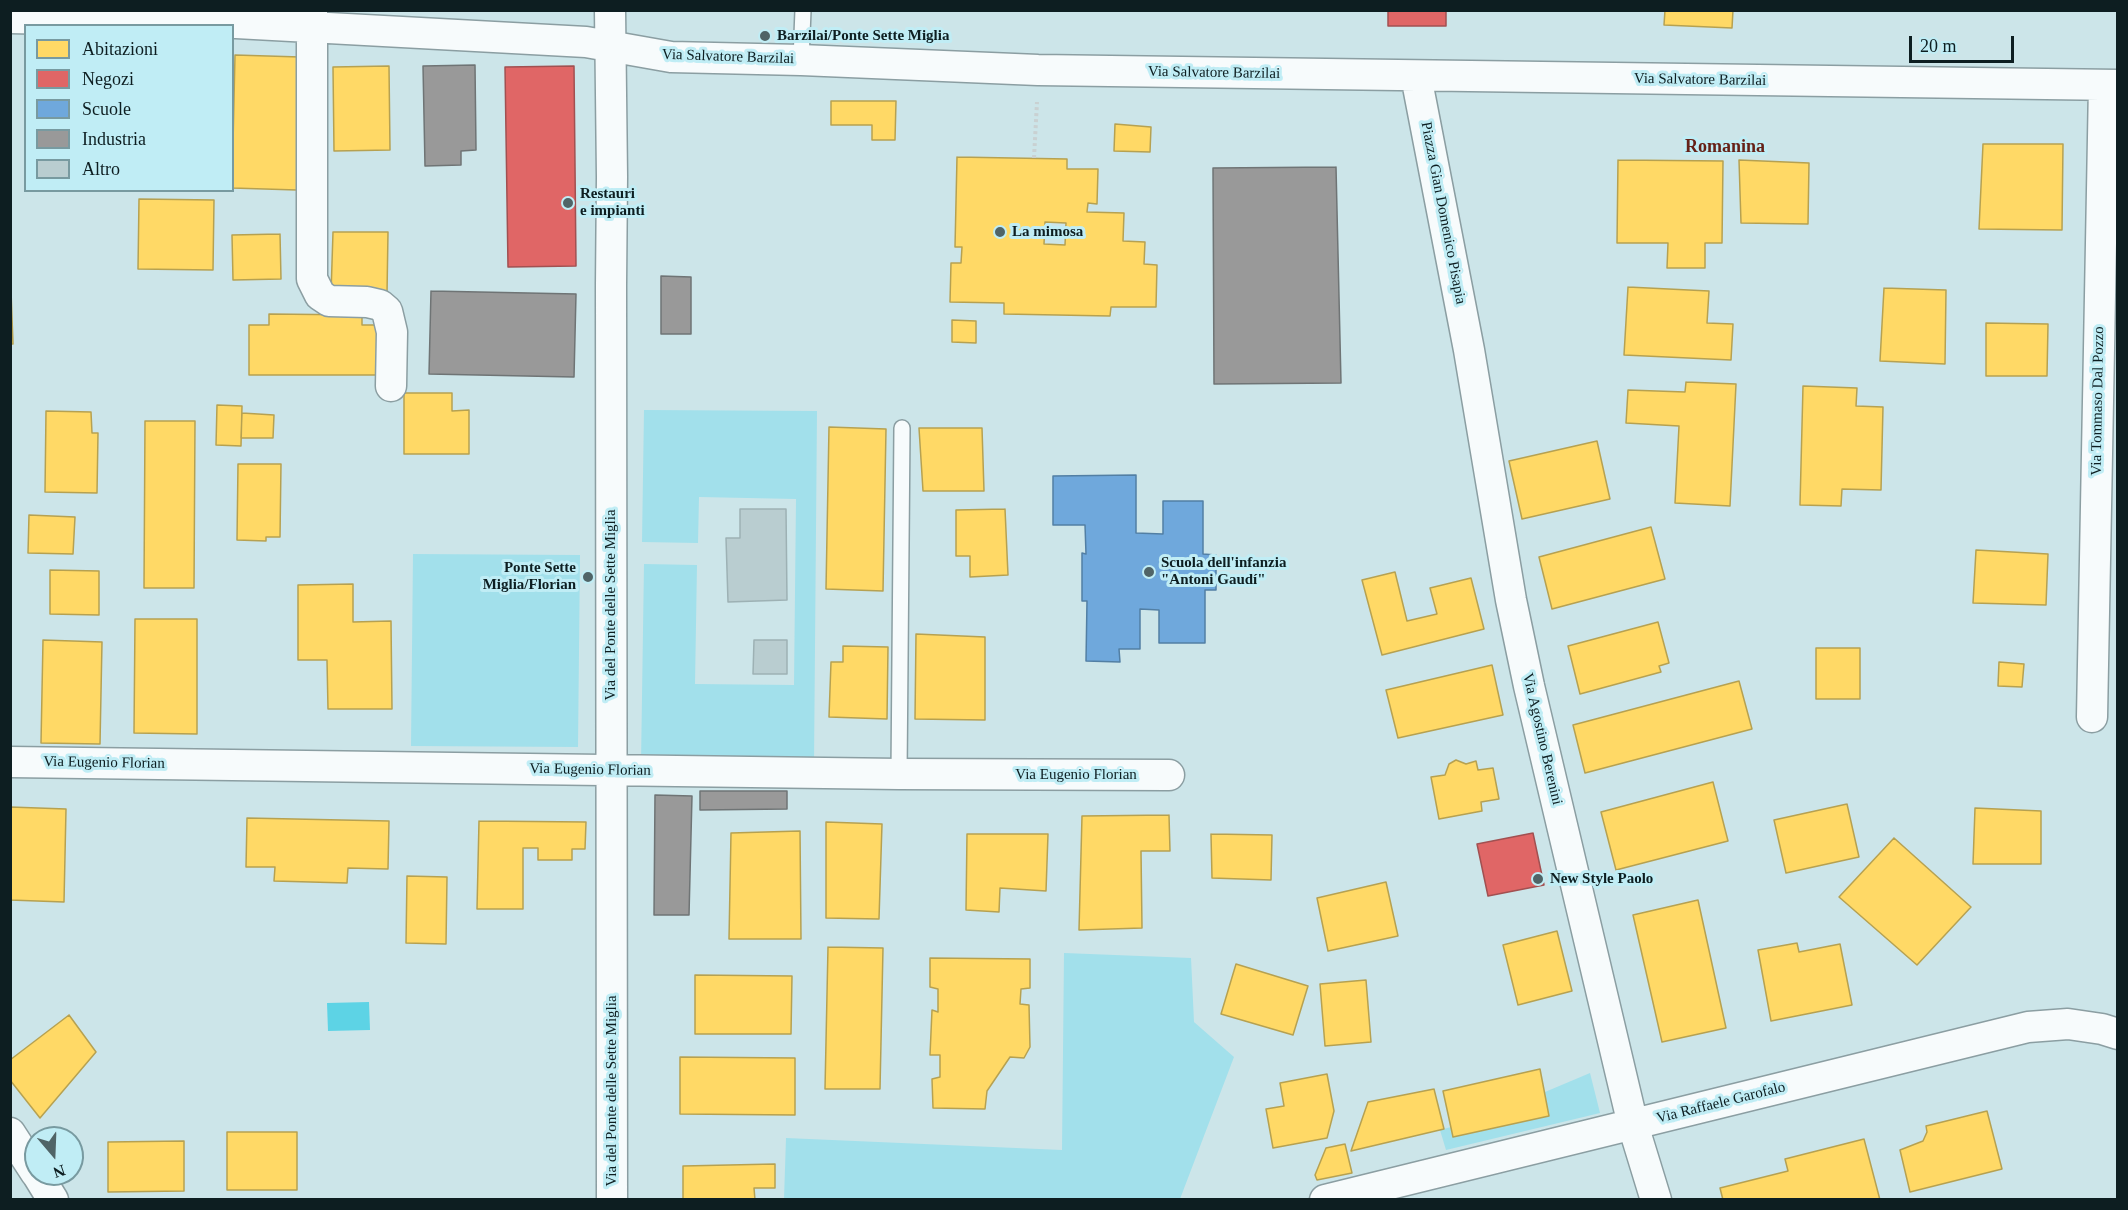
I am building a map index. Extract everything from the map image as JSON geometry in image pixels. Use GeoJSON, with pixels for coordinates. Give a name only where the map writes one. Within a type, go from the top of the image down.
{"type":"FeatureCollection","features":[{"type":"Feature","properties":{"kind":"street","name":"Via del Ponte delle Sette Miglia"},"geometry":{"type":"LineString","coordinates":[[610,10],[612,1200]]}},
{"type":"Feature","properties":{"kind":"street","name":"Via Salvatore Barzilai"},"geometry":{"type":"LineString","coordinates":[[10,18],[236,23],[312,19],[586,42],[671,57],[1038,70],[2111,85]]}},
{"type":"Feature","properties":{"kind":"street"},"geometry":{"type":"LineString","coordinates":[[312,19],[312,279],[320,295],[329,301],[367,302],[380,305],[387,311],[392,332],[391,386]]}},
{"type":"Feature","properties":{"kind":"street","name":"Piazza Gian Domenico Pisapia"},"geometry":{"type":"LineString","coordinates":[[1416,76],[1469,350]]}},
{"type":"Feature","properties":{"kind":"street","name":"Via Tommaso Dal Pozzo"},"geometry":{"type":"LineString","coordinates":[[2092,717],[2111,85]]}},
{"type":"Feature","properties":{"kind":"street","name":"Via Agostino Berenini"},"geometry":{"type":"LineString","coordinates":[[1469,350],[1521,649],[1633,1125],[1656,1200]]}},
{"type":"Feature","properties":{"kind":"street","name":"Via Eugenio Florian"},"geometry":{"type":"LineString","coordinates":[[10,762],[611,771],[1169,775]]}},
{"type":"Feature","properties":{"kind":"street","name":"Via Raffaele Garofalo"},"geometry":{"type":"LineString","coordinates":[[1325,1200],[2028,1027],[2068,1024],[2118,1034]]}},
{"type":"Feature","properties":{"kind":"street"},"geometry":{"type":"LineString","coordinates":[[10,1133],[24,1155]]}},
{"type":"Feature","properties":{"kind":"street"},"geometry":{"type":"LineString","coordinates":[[44,1186],[53,1200]]}},
{"type":"Feature","properties":{"kind":"lane"},"geometry":{"type":"LineString","coordinates":[[801,60],[803,10]]}},
{"type":"Feature","properties":{"kind":"lane"},"geometry":{"type":"LineString","coordinates":[[899,774],[902,428]]}},
{"type":"Feature","properties":{"kind":"path"},"geometry":{"type":"LineString","coordinates":[[1034,158],[1037,92]]}},
{"type":"Feature","properties":{"kind":"shaded area"},"geometry":{"type":"Polygon","coordinates":[[[644,410],[817,411],[814,764],[641,763],[644,564],[697,565],[695,684],[794,685],[796,499],[699,497],[698,543],[642,542],[644,410]]]}},
{"type":"Feature","properties":{"kind":"shaded area"},"geometry":{"type":"Polygon","coordinates":[[[413,554],[580,555],[578,747],[411,746],[413,554]]]}},
{"type":"Feature","properties":{"kind":"shaded area"},"geometry":{"type":"Polygon","coordinates":[[[1064,953],[1191,958],[1194,1022],[1234,1057],[1180,1199],[784,1199],[786,1138],[1062,1150],[1064,953]]]}},
{"type":"Feature","properties":{"kind":"shaded area"},"geometry":{"type":"Polygon","coordinates":[[[369,1002],[370,1030],[328,1031],[327,1003],[369,1002]]]}},
{"type":"Feature","properties":{"kind":"shaded area"},"geometry":{"type":"Polygon","coordinates":[[[1590,1073],[1600,1113],[1446,1150],[1440,1130],[1451,1127],[1454,1137],[1549,1116],[1545,1092],[1590,1073]]]}},
{"type":"Feature","properties":{"kind":"building: Abitazioni"},"geometry":{"type":"Polygon","coordinates":[[[1665,10],[1733,10],[1732,28],[1664,25],[1665,10]]]}},
{"type":"Feature","properties":{"kind":"building: Abitazioni"},"geometry":{"type":"Polygon","coordinates":[[[235,55],[300,57],[297,190],[234,188],[235,55]]]}},
{"type":"Feature","properties":{"kind":"building: Abitazioni"},"geometry":{"type":"Polygon","coordinates":[[[389,66],[390,150],[334,151],[333,67],[389,66]]]}},
{"type":"Feature","properties":{"kind":"building: Abitazioni"},"geometry":{"type":"Polygon","coordinates":[[[831,101],[896,101],[895,140],[872,140],[872,125],[831,125],[831,101]]]}},
{"type":"Feature","properties":{"kind":"building: Abitazioni"},"geometry":{"type":"Polygon","coordinates":[[[1115,124],[1151,127],[1150,152],[1114,151],[1115,124]]]}},
{"type":"Feature","properties":{"kind":"building: Abitazioni"},"geometry":{"type":"Polygon","coordinates":[[[1983,144],[2063,144],[2062,230],[1979,229],[1983,144]]]}},
{"type":"Feature","properties":{"kind":"building: Abitazioni","name":"La mimosa"},"geometry":{"type":"Polygon","coordinates":[[[957,157],[1067,159],[1067,169],[1098,169],[1097,204],[1088,203],[1087,212],[1124,213],[1123,241],[1145,242],[1144,264],[1157,265],[1156,307],[1111,307],[1110,316],[1004,314],[1004,303],[950,302],[951,263],[961,263],[962,247],[955,247],[957,157]],[[1045,222],[1044,244],[1065,245],[1066,223],[1045,222]]]}},
{"type":"Feature","properties":{"kind":"building: Abitazioni"},"geometry":{"type":"Polygon","coordinates":[[[1618,160],[1723,161],[1722,243],[1705,243],[1705,268],[1667,268],[1668,243],[1617,243],[1618,160]]]}},
{"type":"Feature","properties":{"kind":"building: Abitazioni"},"geometry":{"type":"Polygon","coordinates":[[[1739,160],[1809,163],[1808,224],[1741,223],[1739,160]]]}},
{"type":"Feature","properties":{"kind":"building: Abitazioni"},"geometry":{"type":"Polygon","coordinates":[[[139,199],[214,200],[213,270],[138,269],[139,199]]]}},
{"type":"Feature","properties":{"kind":"building: Abitazioni"},"geometry":{"type":"Polygon","coordinates":[[[333,232],[388,232],[387,294],[331,294],[333,232]]]}},
{"type":"Feature","properties":{"kind":"building: Abitazioni"},"geometry":{"type":"Polygon","coordinates":[[[280,234],[281,279],[233,280],[232,235],[280,234]]]}},
{"type":"Feature","properties":{"kind":"building: Abitazioni"},"geometry":{"type":"Polygon","coordinates":[[[10,264],[13,344],[10,344],[10,264]]]}},
{"type":"Feature","properties":{"kind":"building: Abitazioni"},"geometry":{"type":"Polygon","coordinates":[[[1628,287],[1709,291],[1707,323],[1733,324],[1731,360],[1624,355],[1628,287]]]}},
{"type":"Feature","properties":{"kind":"building: Abitazioni"},"geometry":{"type":"Polygon","coordinates":[[[1884,288],[1946,290],[1945,364],[1880,361],[1884,288]]]}},
{"type":"Feature","properties":{"kind":"building: Abitazioni"},"geometry":{"type":"Polygon","coordinates":[[[269,314],[362,315],[362,325],[382,325],[383,375],[249,375],[249,325],[269,325],[269,314]]]}},
{"type":"Feature","properties":{"kind":"building: Abitazioni"},"geometry":{"type":"Polygon","coordinates":[[[952,320],[976,321],[976,343],[952,342],[952,320]]]}},
{"type":"Feature","properties":{"kind":"building: Abitazioni"},"geometry":{"type":"Polygon","coordinates":[[[1986,323],[2048,324],[2047,376],[1986,376],[1986,323]]]}},
{"type":"Feature","properties":{"kind":"building: Abitazioni"},"geometry":{"type":"Polygon","coordinates":[[[1686,382],[1736,384],[1730,506],[1675,503],[1679,426],[1626,423],[1628,390],[1685,392],[1686,382]]]}},
{"type":"Feature","properties":{"kind":"building: Abitazioni"},"geometry":{"type":"Polygon","coordinates":[[[1803,386],[1857,388],[1856,406],[1883,407],[1881,490],[1842,489],[1841,506],[1800,505],[1803,386]]]}},
{"type":"Feature","properties":{"kind":"building: Abitazioni"},"geometry":{"type":"Polygon","coordinates":[[[404,393],[452,393],[452,411],[469,410],[469,454],[404,454],[404,393]]]}},
{"type":"Feature","properties":{"kind":"building: Abitazioni"},"geometry":{"type":"Polygon","coordinates":[[[217,405],[242,406],[241,446],[216,445],[217,405]]]}},
{"type":"Feature","properties":{"kind":"building: Abitazioni"},"geometry":{"type":"Polygon","coordinates":[[[46,411],[91,412],[92,433],[98,433],[97,493],[45,492],[46,411]]]}},
{"type":"Feature","properties":{"kind":"building: Abitazioni"},"geometry":{"type":"Polygon","coordinates":[[[242,413],[274,415],[273,438],[241,438],[242,413]]]}},
{"type":"Feature","properties":{"kind":"building: Abitazioni"},"geometry":{"type":"Polygon","coordinates":[[[145,421],[195,421],[194,588],[144,588],[145,421]]]}},
{"type":"Feature","properties":{"kind":"building: Abitazioni"},"geometry":{"type":"Polygon","coordinates":[[[829,427],[886,429],[883,591],[826,589],[829,427]]]}},
{"type":"Feature","properties":{"kind":"building: Abitazioni"},"geometry":{"type":"Polygon","coordinates":[[[919,428],[982,428],[984,491],[923,491],[919,428]]]}},
{"type":"Feature","properties":{"kind":"building: Abitazioni"},"geometry":{"type":"Polygon","coordinates":[[[1597,441],[1610,499],[1522,519],[1509,461],[1597,441]]]}},
{"type":"Feature","properties":{"kind":"building: Abitazioni"},"geometry":{"type":"Polygon","coordinates":[[[238,464],[281,464],[280,537],[266,537],[266,541],[237,540],[238,464]]]}},
{"type":"Feature","properties":{"kind":"building: Abitazioni"},"geometry":{"type":"Polygon","coordinates":[[[1005,509],[1008,575],[970,577],[970,556],[956,556],[956,510],[1005,509]]]}},
{"type":"Feature","properties":{"kind":"building: Abitazioni"},"geometry":{"type":"Polygon","coordinates":[[[29,515],[75,517],[73,554],[28,553],[29,515]]]}},
{"type":"Feature","properties":{"kind":"building: Abitazioni"},"geometry":{"type":"Polygon","coordinates":[[[1651,527],[1665,579],[1552,609],[1539,557],[1651,527]]]}},
{"type":"Feature","properties":{"kind":"building: Abitazioni"},"geometry":{"type":"Polygon","coordinates":[[[1976,550],[2048,554],[2046,605],[1973,603],[1976,550]]]}},
{"type":"Feature","properties":{"kind":"building: Abitazioni"},"geometry":{"type":"Polygon","coordinates":[[[50,570],[99,571],[99,615],[50,614],[50,570]]]}},
{"type":"Feature","properties":{"kind":"building: Abitazioni"},"geometry":{"type":"Polygon","coordinates":[[[1395,572],[1407,621],[1437,614],[1430,588],[1471,578],[1484,629],[1382,655],[1362,580],[1395,572]]]}},
{"type":"Feature","properties":{"kind":"building: Abitazioni"},"geometry":{"type":"Polygon","coordinates":[[[353,584],[353,622],[391,621],[392,709],[328,709],[327,660],[298,660],[298,585],[353,584]]]}},
{"type":"Feature","properties":{"kind":"building: Abitazioni"},"geometry":{"type":"Polygon","coordinates":[[[135,619],[197,619],[197,734],[134,733],[135,619]]]}},
{"type":"Feature","properties":{"kind":"building: Abitazioni"},"geometry":{"type":"Polygon","coordinates":[[[1658,622],[1669,663],[1659,666],[1661,672],[1580,694],[1568,646],[1658,622]]]}},
{"type":"Feature","properties":{"kind":"building: Abitazioni"},"geometry":{"type":"Polygon","coordinates":[[[916,634],[985,637],[985,720],[915,719],[916,634]]]}},
{"type":"Feature","properties":{"kind":"building: Abitazioni"},"geometry":{"type":"Polygon","coordinates":[[[43,640],[102,642],[100,744],[41,743],[43,640]]]}},
{"type":"Feature","properties":{"kind":"building: Abitazioni"},"geometry":{"type":"Polygon","coordinates":[[[843,646],[888,647],[887,719],[829,717],[831,662],[843,662],[843,646]]]}},
{"type":"Feature","properties":{"kind":"building: Abitazioni"},"geometry":{"type":"Polygon","coordinates":[[[1816,648],[1860,648],[1860,699],[1816,699],[1816,648]]]}},
{"type":"Feature","properties":{"kind":"building: Abitazioni"},"geometry":{"type":"Polygon","coordinates":[[[1999,662],[2024,664],[2022,687],[1998,686],[1999,662]]]}},
{"type":"Feature","properties":{"kind":"building: Abitazioni"},"geometry":{"type":"Polygon","coordinates":[[[1492,665],[1503,715],[1398,738],[1386,690],[1492,665]]]}},
{"type":"Feature","properties":{"kind":"building: Abitazioni"},"geometry":{"type":"Polygon","coordinates":[[[1739,681],[1752,729],[1585,773],[1573,725],[1739,681]]]}},
{"type":"Feature","properties":{"kind":"building: Abitazioni"},"geometry":{"type":"Polygon","coordinates":[[[1456,760],[1466,764],[1476,761],[1478,770],[1493,768],[1499,799],[1481,802],[1482,811],[1439,819],[1431,777],[1445,775],[1449,764],[1456,760]]]}},
{"type":"Feature","properties":{"kind":"building: Abitazioni"},"geometry":{"type":"Polygon","coordinates":[[[1713,782],[1728,841],[1616,870],[1601,812],[1713,782]]]}},
{"type":"Feature","properties":{"kind":"building: Abitazioni"},"geometry":{"type":"Polygon","coordinates":[[[1847,804],[1859,857],[1786,873],[1774,820],[1847,804]]]}},
{"type":"Feature","properties":{"kind":"building: Abitazioni"},"geometry":{"type":"Polygon","coordinates":[[[10,807],[66,809],[64,902],[10,900],[10,807]]]}},
{"type":"Feature","properties":{"kind":"building: Abitazioni"},"geometry":{"type":"Polygon","coordinates":[[[1975,808],[2041,811],[2041,864],[1973,864],[1975,808]]]}},
{"type":"Feature","properties":{"kind":"building: Abitazioni"},"geometry":{"type":"Polygon","coordinates":[[[1169,815],[1170,851],[1141,851],[1142,928],[1079,930],[1082,816],[1169,815]]]}},
{"type":"Feature","properties":{"kind":"building: Abitazioni"},"geometry":{"type":"Polygon","coordinates":[[[247,818],[389,821],[388,869],[348,868],[347,883],[274,881],[275,867],[246,867],[247,818]]]}},
{"type":"Feature","properties":{"kind":"building: Abitazioni"},"geometry":{"type":"Polygon","coordinates":[[[479,821],[586,822],[585,849],[572,849],[572,860],[538,860],[538,848],[523,848],[523,909],[477,909],[479,821]]]}},
{"type":"Feature","properties":{"kind":"building: Abitazioni"},"geometry":{"type":"Polygon","coordinates":[[[826,822],[882,824],[879,919],[826,918],[826,822]]]}},
{"type":"Feature","properties":{"kind":"building: Abitazioni"},"geometry":{"type":"Polygon","coordinates":[[[800,831],[801,939],[729,939],[731,833],[800,831]]]}},
{"type":"Feature","properties":{"kind":"building: Abitazioni"},"geometry":{"type":"Polygon","coordinates":[[[967,834],[1048,834],[1046,891],[1000,888],[999,912],[966,910],[967,834]]]}},
{"type":"Feature","properties":{"kind":"building: Abitazioni"},"geometry":{"type":"Polygon","coordinates":[[[1211,834],[1272,835],[1271,880],[1212,878],[1211,834]]]}},
{"type":"Feature","properties":{"kind":"building: Abitazioni"},"geometry":{"type":"Polygon","coordinates":[[[1894,838],[1971,907],[1917,965],[1839,897],[1894,838]]]}},
{"type":"Feature","properties":{"kind":"building: Abitazioni"},"geometry":{"type":"Polygon","coordinates":[[[407,876],[447,877],[446,944],[406,943],[407,876]]]}},
{"type":"Feature","properties":{"kind":"building: Abitazioni"},"geometry":{"type":"Polygon","coordinates":[[[1386,882],[1398,936],[1328,951],[1317,898],[1386,882]]]}},
{"type":"Feature","properties":{"kind":"building: Abitazioni"},"geometry":{"type":"Polygon","coordinates":[[[1698,900],[1726,1028],[1662,1042],[1633,915],[1698,900]]]}},
{"type":"Feature","properties":{"kind":"building: Abitazioni"},"geometry":{"type":"Polygon","coordinates":[[[1557,931],[1572,991],[1518,1005],[1503,945],[1557,931]]]}},
{"type":"Feature","properties":{"kind":"building: Abitazioni"},"geometry":{"type":"Polygon","coordinates":[[[1797,943],[1799,952],[1840,944],[1852,1005],[1771,1021],[1758,950],[1797,943]]]}},
{"type":"Feature","properties":{"kind":"building: Abitazioni"},"geometry":{"type":"Polygon","coordinates":[[[828,947],[883,948],[880,1089],[825,1089],[828,947]]]}},
{"type":"Feature","properties":{"kind":"building: Abitazioni"},"geometry":{"type":"Polygon","coordinates":[[[930,958],[1030,959],[1030,988],[1021,989],[1020,1004],[1029,1005],[1030,1047],[1024,1058],[1010,1057],[987,1091],[985,1109],[933,1108],[932,1079],[940,1077],[940,1055],[930,1055],[932,1010],[938,1012],[938,989],[930,987],[930,958]]]}},
{"type":"Feature","properties":{"kind":"building: Abitazioni"},"geometry":{"type":"Polygon","coordinates":[[[1236,964],[1308,986],[1293,1035],[1221,1014],[1236,964]]]}},
{"type":"Feature","properties":{"kind":"building: Abitazioni"},"geometry":{"type":"Polygon","coordinates":[[[695,975],[792,976],[791,1034],[695,1034],[695,975]]]}},
{"type":"Feature","properties":{"kind":"building: Abitazioni"},"geometry":{"type":"Polygon","coordinates":[[[1366,980],[1371,1042],[1325,1046],[1320,984],[1366,980]]]}},
{"type":"Feature","properties":{"kind":"building: Abitazioni"},"geometry":{"type":"Polygon","coordinates":[[[69,1015],[96,1052],[40,1118],[10,1080],[10,1060],[69,1015]]]}},
{"type":"Feature","properties":{"kind":"building: Abitazioni"},"geometry":{"type":"Polygon","coordinates":[[[680,1057],[795,1058],[795,1115],[680,1114],[680,1057]]]}},
{"type":"Feature","properties":{"kind":"building: Abitazioni"},"geometry":{"type":"Polygon","coordinates":[[[1540,1069],[1549,1116],[1453,1137],[1443,1091],[1540,1069]]]}},
{"type":"Feature","properties":{"kind":"building: Abitazioni"},"geometry":{"type":"Polygon","coordinates":[[[1327,1074],[1334,1111],[1327,1138],[1273,1148],[1266,1109],[1284,1106],[1280,1083],[1327,1074]]]}},
{"type":"Feature","properties":{"kind":"building: Abitazioni"},"geometry":{"type":"Polygon","coordinates":[[[1434,1089],[1444,1129],[1351,1151],[1368,1102],[1434,1089]]]}},
{"type":"Feature","properties":{"kind":"building: Abitazioni"},"geometry":{"type":"Polygon","coordinates":[[[1987,1111],[2002,1169],[1910,1192],[1900,1150],[1923,1141],[1927,1132],[1926,1126],[1987,1111]]]}},
{"type":"Feature","properties":{"kind":"building: Abitazioni"},"geometry":{"type":"Polygon","coordinates":[[[227,1132],[297,1132],[297,1190],[227,1190],[227,1132]]]}},
{"type":"Feature","properties":{"kind":"building: Abitazioni"},"geometry":{"type":"Polygon","coordinates":[[[1864,1139],[1880,1200],[1723,1200],[1720,1188],[1788,1171],[1785,1159],[1864,1139]]]}},
{"type":"Feature","properties":{"kind":"building: Abitazioni"},"geometry":{"type":"Polygon","coordinates":[[[184,1141],[184,1191],[108,1192],[108,1142],[184,1141]]]}},
{"type":"Feature","properties":{"kind":"building: Abitazioni"},"geometry":{"type":"Polygon","coordinates":[[[1345,1144],[1352,1173],[1317,1180],[1315,1175],[1326,1148],[1345,1144]]]}},
{"type":"Feature","properties":{"kind":"building: Abitazioni"},"geometry":{"type":"Polygon","coordinates":[[[775,1164],[775,1188],[754,1188],[755,1200],[683,1200],[683,1166],[775,1164]]]}},
{"type":"Feature","properties":{"kind":"building: Negozi"},"geometry":{"type":"Polygon","coordinates":[[[1388,10],[1446,10],[1446,26],[1388,26],[1388,10]]]}},
{"type":"Feature","properties":{"kind":"building: Negozi"},"geometry":{"type":"Polygon","coordinates":[[[574,66],[576,266],[508,267],[505,67],[574,66]]]}},
{"type":"Feature","properties":{"kind":"building: Negozi"},"geometry":{"type":"Polygon","coordinates":[[[1533,833],[1544,885],[1488,896],[1477,844],[1533,833]]]}},
{"type":"Feature","properties":{"kind":"building: Scuole","name":"Scuola dell'infanzia \"Antoni Gaudí\""},"geometry":{"type":"Polygon","coordinates":[[[1136,475],[1136,533],[1163,534],[1163,501],[1203,501],[1203,554],[1216,555],[1216,590],[1205,590],[1205,643],[1159,643],[1159,610],[1140,609],[1140,649],[1119,649],[1120,662],[1086,661],[1087,601],[1082,601],[1082,553],[1086,554],[1085,525],[1053,525],[1053,476],[1136,475]]]}},
{"type":"Feature","properties":{"kind":"building: Industria"},"geometry":{"type":"Polygon","coordinates":[[[475,65],[476,150],[461,151],[461,165],[425,166],[423,66],[475,65]]]}},
{"type":"Feature","properties":{"kind":"building: Industria"},"geometry":{"type":"Polygon","coordinates":[[[1336,167],[1341,383],[1214,384],[1213,168],[1336,167]]]}},
{"type":"Feature","properties":{"kind":"building: Industria"},"geometry":{"type":"Polygon","coordinates":[[[661,276],[691,277],[691,334],[661,334],[661,276]]]}},
{"type":"Feature","properties":{"kind":"building: Industria"},"geometry":{"type":"Polygon","coordinates":[[[431,291],[576,294],[574,377],[429,374],[431,291]]]}},
{"type":"Feature","properties":{"kind":"building: Industria"},"geometry":{"type":"Polygon","coordinates":[[[700,791],[787,791],[787,809],[700,810],[700,791]]]}},
{"type":"Feature","properties":{"kind":"building: Industria"},"geometry":{"type":"Polygon","coordinates":[[[655,795],[692,796],[689,915],[654,915],[655,795]]]}},
{"type":"Feature","properties":{"kind":"building: Altro"},"geometry":{"type":"Polygon","coordinates":[[[740,509],[786,509],[787,600],[728,602],[726,538],[740,538],[740,509]]]}},
{"type":"Feature","properties":{"kind":"building: Altro"},"geometry":{"type":"Polygon","coordinates":[[[754,640],[787,640],[787,674],[753,674],[754,640]]]}},
{"type":"Feature","properties":{"kind":"place","name":"Barzilai/Ponte Sette Miglia"},"geometry":{"type":"Point","coordinates":[765,36]}},
{"type":"Feature","properties":{"kind":"place","name":"Restauri e impianti"},"geometry":{"type":"Point","coordinates":[568,203]}},
{"type":"Feature","properties":{"kind":"place","name":"La mimosa"},"geometry":{"type":"Point","coordinates":[1000,232]}},
{"type":"Feature","properties":{"kind":"place","name":"Scuola dell'infanzia \"Antoni Gaudí\""},"geometry":{"type":"Point","coordinates":[1149,572]}},
{"type":"Feature","properties":{"kind":"place","name":"Ponte Sette Miglia/Florian"},"geometry":{"type":"Point","coordinates":[588,577]}},
{"type":"Feature","properties":{"kind":"place","name":"New Style Paolo"},"geometry":{"type":"Point","coordinates":[1538,879]}},
{"type":"Feature","properties":{"kind":"district","name":"Romanina"},"geometry":{"type":"Point","coordinates":[1725,147]}}]}
